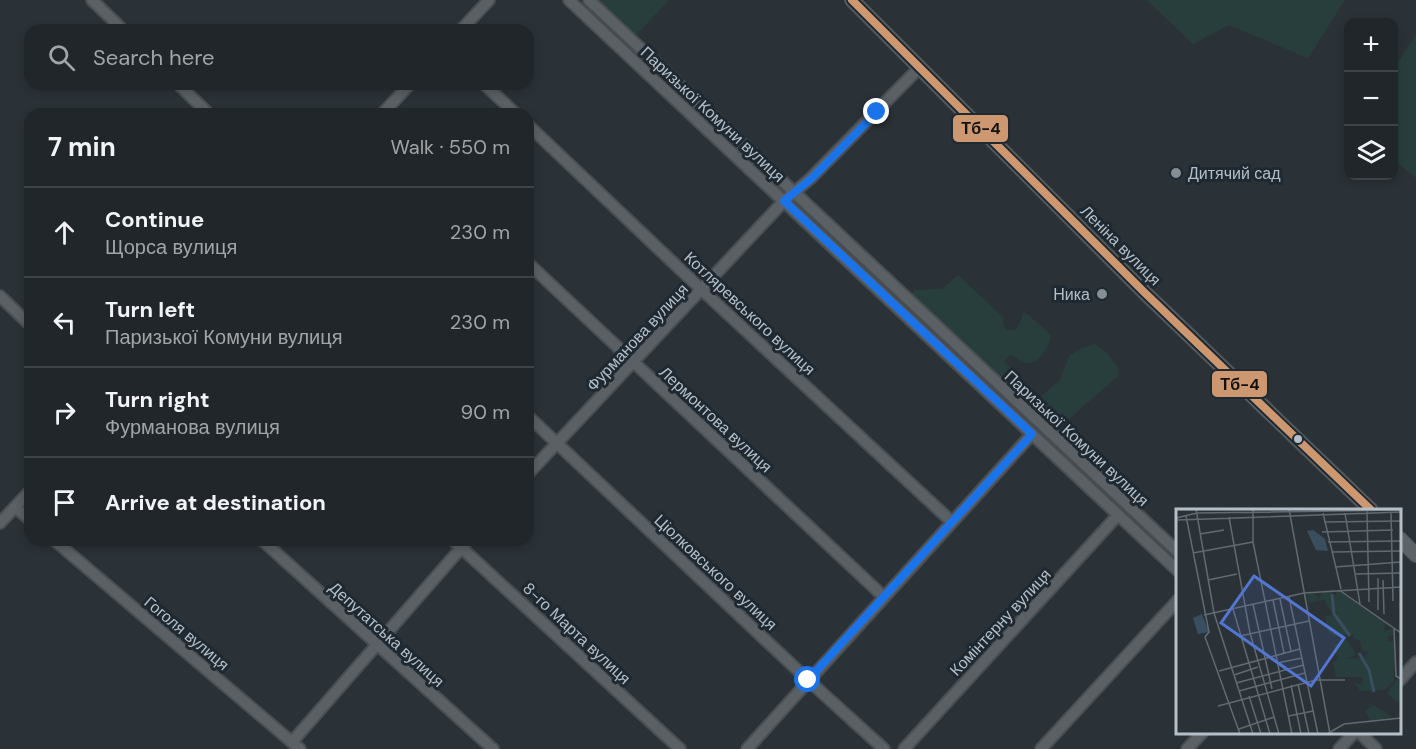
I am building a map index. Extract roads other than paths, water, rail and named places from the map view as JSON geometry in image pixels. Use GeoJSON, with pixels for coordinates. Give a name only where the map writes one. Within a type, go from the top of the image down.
{"type":"FeatureCollection","features":[{"type":"Feature","properties":{"kind":"main road","name":"Леніна вулиця"},"geometry":{"type":"LineString","coordinates":[[852,0],[1144,292],[1370,509]]}},
{"type":"Feature","properties":{"kind":"main road"},"geometry":{"type":"LineString","coordinates":[[1401,540],[1416,555]]}},
{"type":"Feature","properties":{"kind":"street"},"geometry":{"type":"LineString","coordinates":[[92,0],[117,24]]}},
{"type":"Feature","properties":{"kind":"street"},"geometry":{"type":"LineString","coordinates":[[467,24],[489,0]]}},
{"type":"Feature","properties":{"kind":"street","name":"Паризької Комуни вулиця"},"geometry":{"type":"LineString","coordinates":[[569,0],[1176,569]]}},
{"type":"Feature","properties":{"kind":"street","name":"Паризької Комуни вулиця"},"geometry":{"type":"LineString","coordinates":[[589,0],[1176,550]]}},
{"type":"Feature","properties":{"kind":"street","name":"Фурманова вулиця"},"geometry":{"type":"LineString","coordinates":[[534,468],[784,201],[812,178],[920,68]]}},
{"type":"Feature","properties":{"kind":"street"},"geometry":{"type":"LineString","coordinates":[[184,90],[202,108]]}},
{"type":"Feature","properties":{"kind":"street"},"geometry":{"type":"LineString","coordinates":[[388,108],[404,90]]}},
{"type":"Feature","properties":{"kind":"street"},"geometry":{"type":"LineString","coordinates":[[490,90],[510,108]]}},
{"type":"Feature","properties":{"kind":"street","name":"Котляревського вулиця"},"geometry":{"type":"LineString","coordinates":[[534,131],[952,522]]}},
{"type":"Feature","properties":{"kind":"street","name":"Лермонтова вулиця"},"geometry":{"type":"LineString","coordinates":[[534,269],[884,597]]}},
{"type":"Feature","properties":{"kind":"street"},"geometry":{"type":"LineString","coordinates":[[0,296],[24,319]]}},
{"type":"Feature","properties":{"kind":"street","name":"Ціолковського вулиця"},"geometry":{"type":"LineString","coordinates":[[534,422],[884,749]]}},
{"type":"Feature","properties":{"kind":"street"},"geometry":{"type":"LineString","coordinates":[[747,749],[1032,434]]}},
{"type":"Feature","properties":{"kind":"street"},"geometry":{"type":"LineString","coordinates":[[0,523],[24,497]]}},
{"type":"Feature","properties":{"kind":"street"},"geometry":{"type":"LineString","coordinates":[[15,507],[24,515]]}},
{"type":"Feature","properties":{"kind":"street","name":"Комінтерну вулиця"},"geometry":{"type":"LineString","coordinates":[[904,749],[1118,515]]}},
{"type":"Feature","properties":{"kind":"street","name":"Гоголя вулиця"},"geometry":{"type":"LineString","coordinates":[[61,546],[296,745]]}},
{"type":"Feature","properties":{"kind":"street","name":"Депутатська вулиця"},"geometry":{"type":"LineString","coordinates":[[269,546],[493,749]]}},
{"type":"Feature","properties":{"kind":"street"},"geometry":{"type":"LineString","coordinates":[[296,745],[458,546]]}},
{"type":"Feature","properties":{"kind":"street","name":"8-го Марта вулиця"},"geometry":{"type":"LineString","coordinates":[[465,546],[680,749]]}},
{"type":"Feature","properties":{"kind":"street"},"geometry":{"type":"LineString","coordinates":[[1041,749],[1176,602]]}},
{"type":"Feature","properties":{"kind":"street"},"geometry":{"type":"LineString","coordinates":[[1401,679],[1416,662]]}},
{"type":"Feature","properties":{"kind":"street"},"geometry":{"type":"LineString","coordinates":[[1188,749],[1201,734]]}},
{"type":"Feature","properties":{"kind":"street"},"geometry":{"type":"LineString","coordinates":[[1339,749],[1355,734]]}},
{"type":"Feature","properties":{"kind":"street"},"geometry":{"type":"LineString","coordinates":[[1359,734],[1376,749]]}},
{"type":"Feature","properties":{"kind":"place","name":"Дитячий сад"},"geometry":{"type":"Point","coordinates":[1176,173]}},
{"type":"Feature","properties":{"kind":"place","name":"Ника"},"geometry":{"type":"Point","coordinates":[1102,294]}}]}
